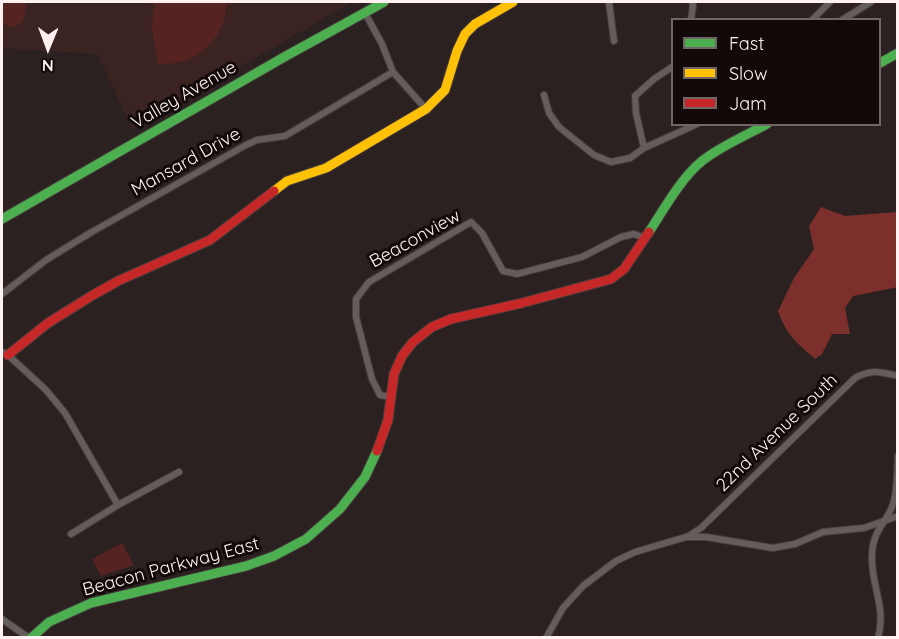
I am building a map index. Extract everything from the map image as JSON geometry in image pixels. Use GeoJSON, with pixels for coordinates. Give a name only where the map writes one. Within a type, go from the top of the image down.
{"type":"FeatureCollection","features":[{"type":"Feature","properties":{"kind":"street","name":"Valley Avenue"},"geometry":{"type":"LineString","coordinates":[[2,219],[384,2]]}},
{"type":"Feature","properties":{"kind":"street"},"geometry":{"type":"LineString","coordinates":[[118,505],[65,413],[46,390],[5,353],[48,323],[118,281],[210,240],[287,181],[326,168],[426,109],[445,90],[457,51],[465,34],[475,24],[513,2]]}},
{"type":"Feature","properties":{"kind":"street"},"geometry":{"type":"LineString","coordinates":[[609,2],[614,41]]}},
{"type":"Feature","properties":{"kind":"street"},"geometry":{"type":"LineString","coordinates":[[691,18],[692,2]]}},
{"type":"Feature","properties":{"kind":"street"},"geometry":{"type":"LineString","coordinates":[[814,18],[830,2]]}},
{"type":"Feature","properties":{"kind":"street"},"geometry":{"type":"LineString","coordinates":[[845,18],[871,2]]}},
{"type":"Feature","properties":{"kind":"street"},"geometry":{"type":"LineString","coordinates":[[365,13],[382,44],[393,72],[426,109]]}},
{"type":"Feature","properties":{"kind":"street"},"geometry":{"type":"LineString","coordinates":[[881,62],[897,53]]}},
{"type":"Feature","properties":{"kind":"street"},"geometry":{"type":"LineString","coordinates":[[644,148],[636,113],[635,96],[671,68]]}},
{"type":"Feature","properties":{"kind":"street","name":"Mansard Drive"},"geometry":{"type":"LineString","coordinates":[[2,294],[46,260],[90,233],[246,145],[257,140],[285,136],[393,72]]}},
{"type":"Feature","properties":{"kind":"street"},"geometry":{"type":"LineString","coordinates":[[544,95],[549,113],[559,127],[594,155],[611,162],[630,158],[644,148],[693,126]]}},
{"type":"Feature","properties":{"kind":"street","name":"Beacon Parkway East"},"geometry":{"type":"LineString","coordinates":[[30,638],[49,622],[91,603],[246,566],[274,556],[306,539],[340,509],[365,477],[388,420],[394,374],[402,356],[414,342],[432,327],[452,319],[611,279],[624,269],[685,179],[701,162],[763,126]]}},
{"type":"Feature","properties":{"kind":"street","name":"Beaconview"},"geometry":{"type":"LineString","coordinates":[[391,397],[380,395],[372,380],[356,317],[356,299],[369,282],[471,222],[482,233],[502,271],[517,274],[582,257],[621,237],[634,234],[645,238]]}},
{"type":"Feature","properties":{"kind":"street","name":"22nd Avenue South"},"geometry":{"type":"LineString","coordinates":[[687,537],[701,528],[855,378],[866,372],[883,372],[897,376]]}},
{"type":"Feature","properties":{"kind":"street"},"geometry":{"type":"LineString","coordinates":[[878,638],[881,611],[871,557],[876,533],[894,502],[897,456]]}},
{"type":"Feature","properties":{"kind":"street"},"geometry":{"type":"LineString","coordinates":[[71,534],[179,472]]}},
{"type":"Feature","properties":{"kind":"street"},"geometry":{"type":"LineString","coordinates":[[546,638],[563,608],[583,586],[616,561],[635,552],[687,537],[706,537],[773,548],[795,544],[823,532],[864,528],[897,516]]}},
{"type":"Feature","properties":{"kind":"street"},"geometry":{"type":"LineString","coordinates":[[2,619],[30,638]]}},
{"type":"Feature","properties":{"kind":"shaded area"},"geometry":{"type":"Polygon","coordinates":[[[2,2],[352,2],[132,129],[98,54],[2,48],[2,2]]]}},
{"type":"Feature","properties":{"kind":"shaded area"},"geometry":{"type":"Polygon","coordinates":[[[2,2],[27,2],[23,22],[14,27],[2,24],[2,2]]]}},
{"type":"Feature","properties":{"kind":"shaded area"},"geometry":{"type":"Polygon","coordinates":[[[155,2],[227,2],[221,28],[206,48],[185,60],[158,64],[151,21],[155,2]]]}},
{"type":"Feature","properties":{"kind":"shaded area"},"geometry":{"type":"Polygon","coordinates":[[[821,207],[845,216],[897,212],[898,287],[853,296],[845,308],[850,334],[832,334],[822,354],[815,359],[789,333],[778,311],[794,278],[814,249],[809,226],[821,207]]]}},
{"type":"Feature","properties":{"kind":"shaded area"},"geometry":{"type":"Polygon","coordinates":[[[122,543],[134,565],[101,576],[92,559],[122,543]]]}},
{"type":"Feature","properties":{"kind":"traffic: fast"},"geometry":{"type":"LineString","coordinates":[[2,219],[384,2]]}},
{"type":"Feature","properties":{"kind":"traffic: fast"},"geometry":{"type":"LineString","coordinates":[[881,62],[898,53]]}},
{"type":"Feature","properties":{"kind":"traffic: fast"},"geometry":{"type":"LineString","coordinates":[[649,232],[673,194],[694,168],[733,141],[763,126]]}},
{"type":"Feature","properties":{"kind":"traffic: fast"},"geometry":{"type":"LineString","coordinates":[[31,638],[49,622],[91,603],[246,566],[274,556],[306,539],[340,509],[365,477],[377,451]]}},
{"type":"Feature","properties":{"kind":"traffic: slow"},"geometry":{"type":"LineString","coordinates":[[274,191],[287,181],[326,168],[426,109],[445,90],[457,51],[465,34],[475,24],[513,2]]}},
{"type":"Feature","properties":{"kind":"traffic: jam"},"geometry":{"type":"LineString","coordinates":[[8,355],[48,323],[93,295],[118,281],[210,240],[274,191]]}},
{"type":"Feature","properties":{"kind":"traffic: jam"},"geometry":{"type":"LineString","coordinates":[[377,451],[388,420],[394,374],[402,356],[413,342],[432,327],[451,319],[611,279],[624,269],[649,232]]}}]}
